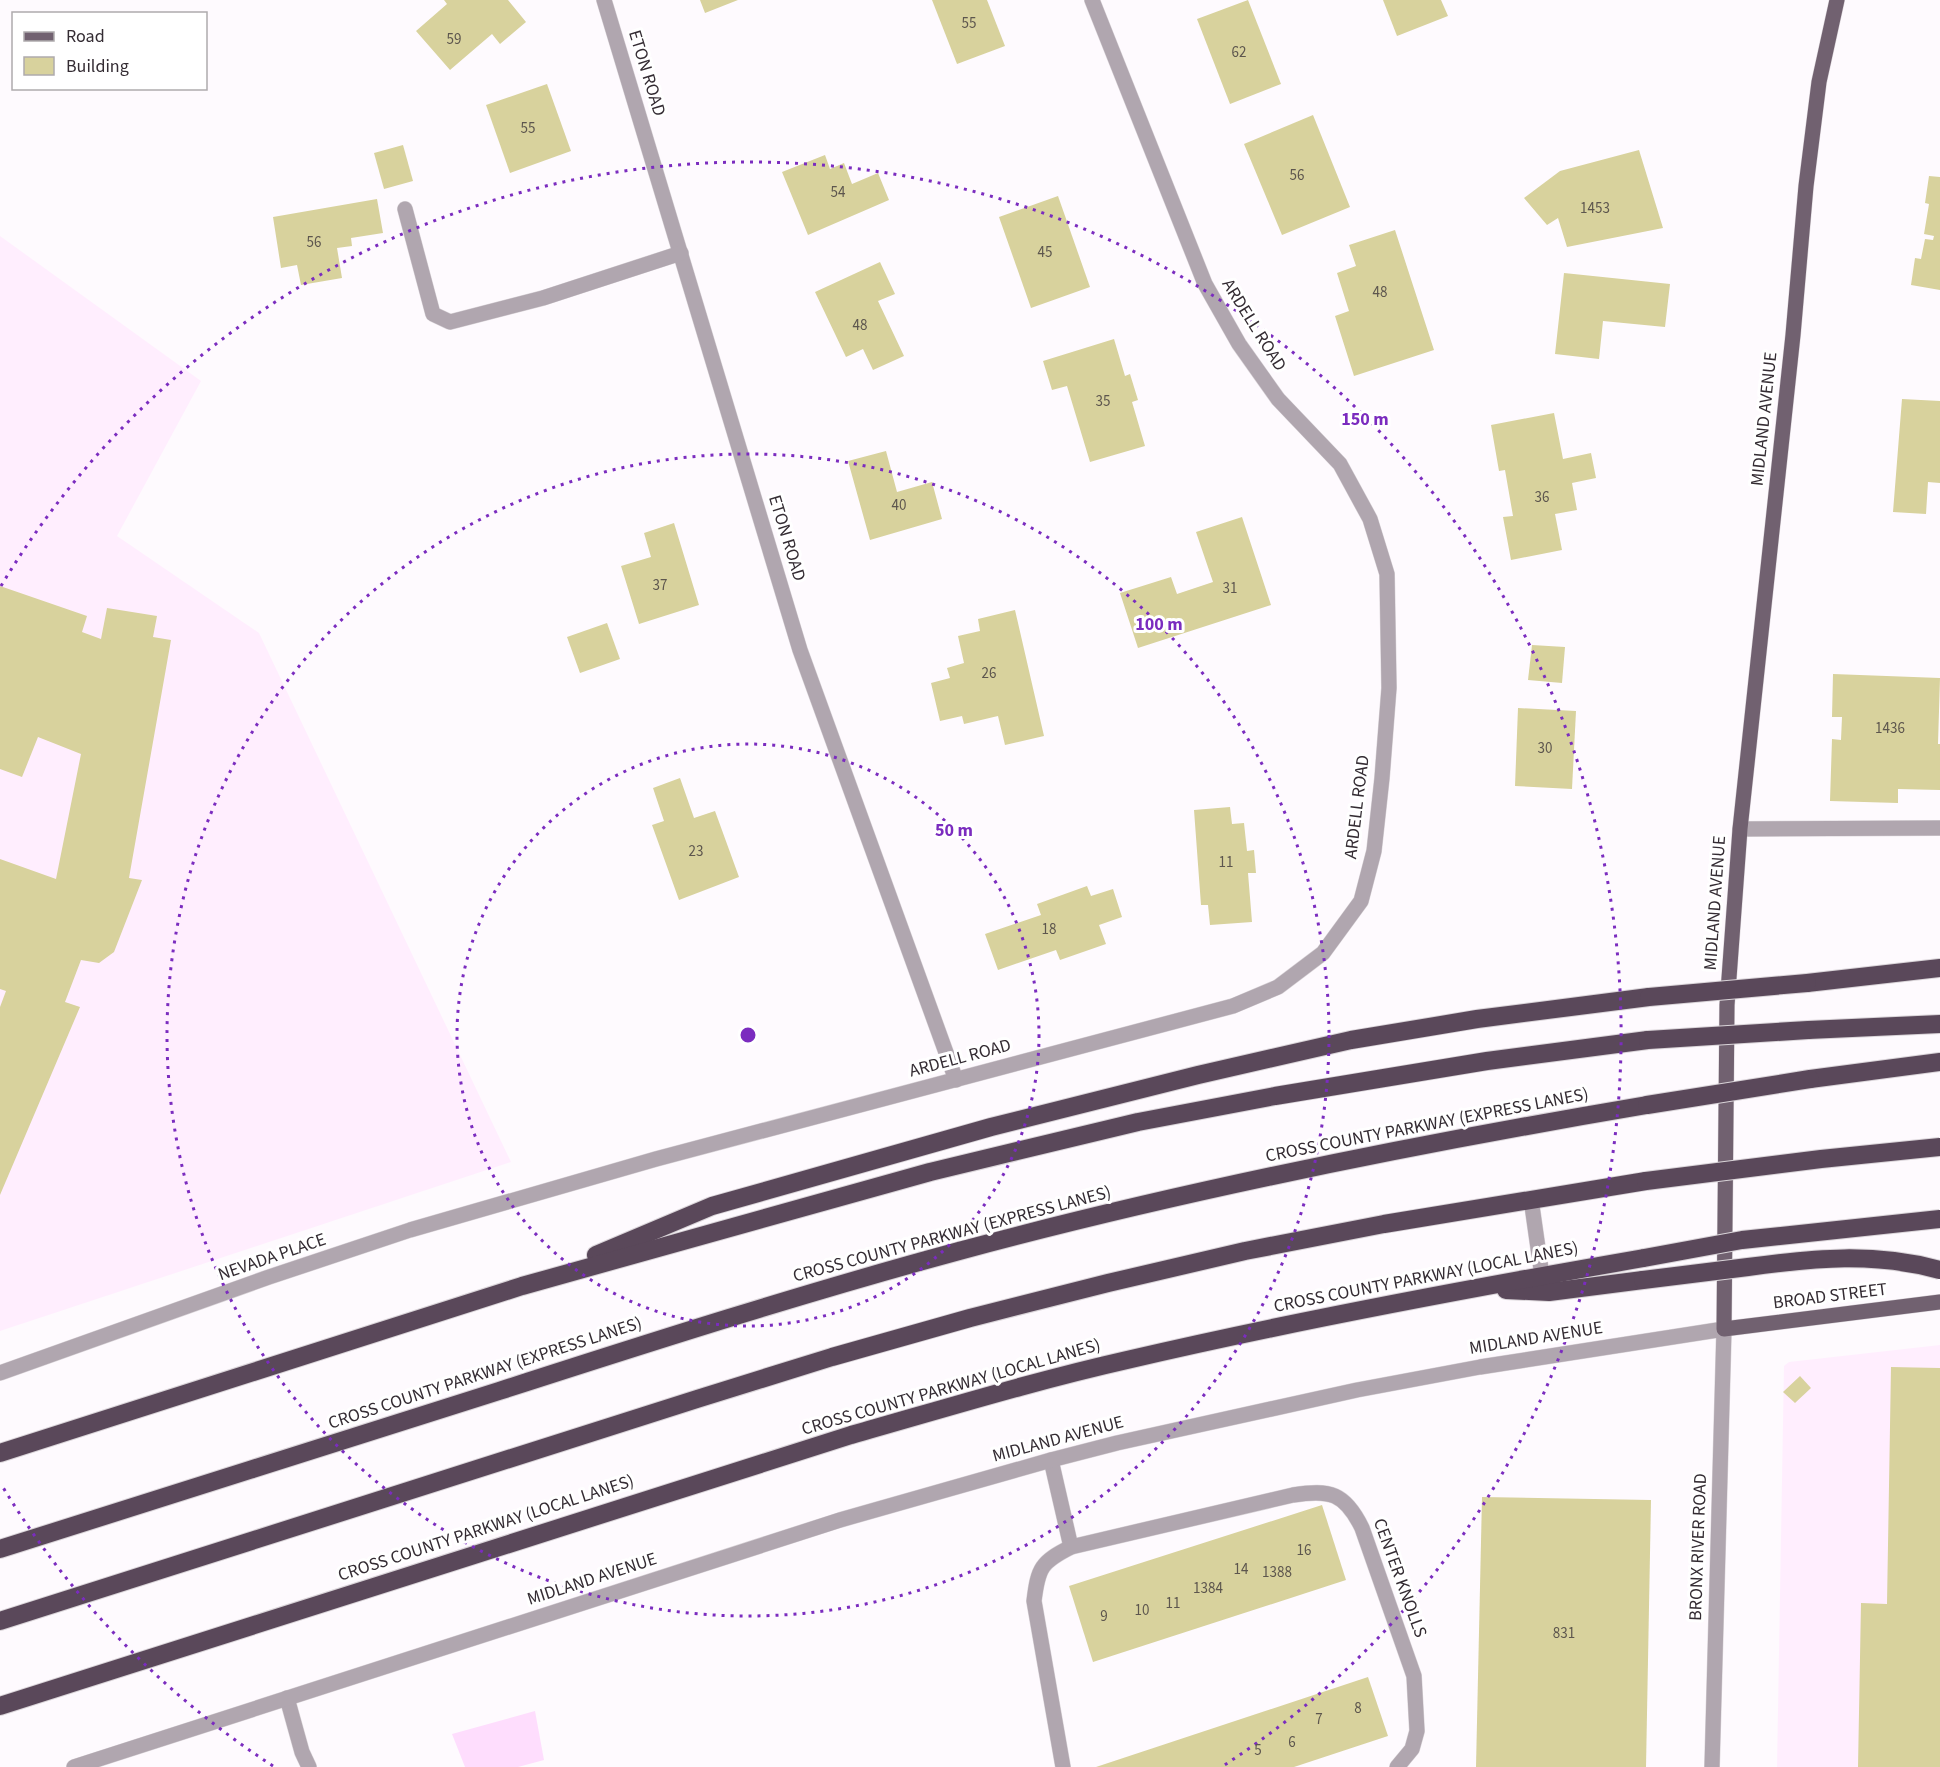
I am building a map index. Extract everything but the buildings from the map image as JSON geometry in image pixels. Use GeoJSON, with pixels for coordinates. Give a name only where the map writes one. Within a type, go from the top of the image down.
{"type":"FeatureCollection","features":[{"type":"Feature","properties":{"kind":"highway"},"geometry":{"type":"LineString","coordinates":[[522,1286],[712,1206],[991,1127],[1198,1075],[1351,1040],[1477,1019],[1649,997],[1940,968]]}},
{"type":"Feature","properties":{"kind":"highway"},"geometry":{"type":"LineString","coordinates":[[0,1453],[522,1286],[930,1172],[1138,1122],[1346,1083],[1648,1040],[1940,1024]]}},
{"type":"Feature","properties":{"kind":"highway","name":"CROSS COUNTY PARKWAY (EXPRESS LANES)"},"geometry":{"type":"LineString","coordinates":[[0,1549],[823,1289],[960,1251],[1133,1208],[1365,1157],[1647,1105],[1810,1079],[1940,1062]]}},
{"type":"Feature","properties":{"kind":"highway"},"geometry":{"type":"LineString","coordinates":[[0,1621],[832,1357],[1108,1283],[1245,1251],[1531,1198],[1646,1181],[1940,1146]]}},
{"type":"Feature","properties":{"kind":"highway","name":"CROSS COUNTY PARKWAY (LOCAL LANES)"},"geometry":{"type":"LineString","coordinates":[[0,1706],[851,1434],[1125,1360],[1471,1288],[1742,1240],[1940,1219]]}},
{"type":"Feature","properties":{"kind":"highway"},"geometry":{"type":"LineString","coordinates":[[1471,1288],[1549,1292],[1808,1259],[1852,1257],[1913,1263],[1940,1270]]}},
{"type":"Feature","properties":{"kind":"main road","name":"MIDLAND AVENUE"},"geometry":{"type":"LineString","coordinates":[[1724,1329],[1727,1005],[1740,829],[1793,335],[1806,186],[1819,82],[1837,0]]}},
{"type":"Feature","properties":{"kind":"main road","name":"BROAD STREET"},"geometry":{"type":"LineString","coordinates":[[1724,1329],[1940,1302]]}},
{"type":"Feature","properties":{"kind":"street","name":"ETON ROAD"},"geometry":{"type":"LineString","coordinates":[[604,0],[800,650],[956,1080]]}},
{"type":"Feature","properties":{"kind":"street","name":"ARDELL ROAD"},"geometry":{"type":"LineString","coordinates":[[560,1186],[1233,1006],[1278,987],[1323,953],[1361,901],[1374,851],[1389,688],[1387,574],[1370,519],[1340,464],[1278,399],[1239,344],[1205,284],[1092,0]]}},
{"type":"Feature","properties":{"kind":"street"},"geometry":{"type":"LineString","coordinates":[[405,209],[433,314],[450,322],[543,298],[681,253]]}},
{"type":"Feature","properties":{"kind":"street"},"geometry":{"type":"LineString","coordinates":[[1740,829],[1940,828]]}},
{"type":"Feature","properties":{"kind":"street","name":"NEVADA PLACE"},"geometry":{"type":"LineString","coordinates":[[0,1372],[269,1277],[399,1234],[560,1186]]}},
{"type":"Feature","properties":{"kind":"street"},"geometry":{"type":"LineString","coordinates":[[1531,1198],[1542,1276]]}},
{"type":"Feature","properties":{"kind":"street","name":"MIDLAND AVENUE"},"geometry":{"type":"LineString","coordinates":[[74,1767],[840,1520],[1051,1460],[1357,1390],[1491,1365],[1724,1329]]}},
{"type":"Feature","properties":{"kind":"street","name":"BRONX RIVER ROAD"},"geometry":{"type":"LineString","coordinates":[[1712,1767],[1724,1329]]}},
{"type":"Feature","properties":{"kind":"street"},"geometry":{"type":"LineString","coordinates":[[1051,1460],[1071,1547]]}},
{"type":"Feature","properties":{"kind":"street","name":"CENTER KNOLLS"},"geometry":{"type":"LineString","coordinates":[[1062,1767],[1034,1601],[1037,1576],[1049,1558],[1071,1547],[1293,1495],[1320,1492],[1341,1498],[1350,1506],[1362,1528],[1414,1676],[1417,1731],[1412,1749],[1397,1767]]}},
{"type":"Feature","properties":{"kind":"street"},"geometry":{"type":"LineString","coordinates":[[287,1698],[302,1752],[309,1767]]}},
{"type":"Feature","properties":{"kind":"shaded area"},"geometry":{"type":"Polygon","coordinates":[[[0,236],[201,381],[117,536],[259,633],[511,1162],[0,1331],[0,236]]]}},
{"type":"Feature","properties":{"kind":"shaded area"},"geometry":{"type":"Polygon","coordinates":[[[1940,1345],[1940,1767],[1777,1767],[1784,1366],[1789,1362],[1940,1345]]]}},
{"type":"Feature","properties":{"kind":"shaded area"},"geometry":{"type":"Polygon","coordinates":[[[535,1711],[544,1760],[518,1767],[465,1767],[452,1734],[535,1711]]]}}]}
